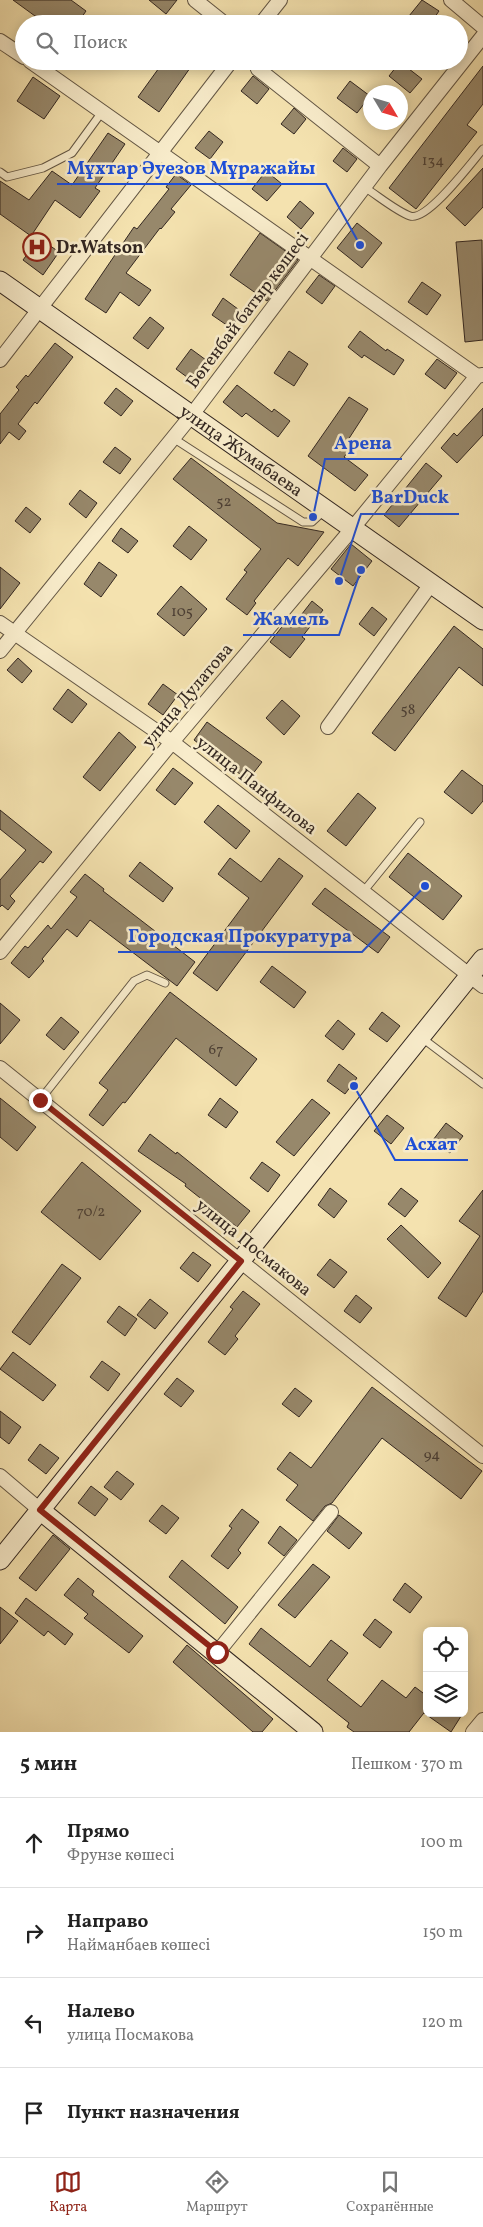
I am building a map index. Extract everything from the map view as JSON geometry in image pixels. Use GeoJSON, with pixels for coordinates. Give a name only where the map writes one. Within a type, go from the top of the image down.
{"type":"FeatureCollection","features":[{"type":"Feature","properties":{"kind":"street"},"geometry":{"type":"LineString","coordinates":[[195,0],[214,15]]}},
{"type":"Feature","properties":{"kind":"street"},"geometry":{"type":"LineString","coordinates":[[268,15],[280,0]]}},
{"type":"Feature","properties":{"kind":"street"},"geometry":{"type":"LineString","coordinates":[[451,0],[483,28]]}},
{"type":"Feature","properties":{"kind":"street","name":"Бөгенбай батыр көшесі"},"geometry":{"type":"LineString","coordinates":[[468,55],[483,36]]}},
{"type":"Feature","properties":{"kind":"street"},"geometry":{"type":"LineString","coordinates":[[0,40],[15,51]]}},
{"type":"Feature","properties":{"kind":"street"},"geometry":{"type":"LineString","coordinates":[[43,70],[480,376]]}},
{"type":"Feature","properties":{"kind":"street"},"geometry":{"type":"LineString","coordinates":[[0,360],[224,70]]}},
{"type":"Feature","properties":{"kind":"street"},"geometry":{"type":"LineString","coordinates":[[259,70],[380,166]]}},
{"type":"Feature","properties":{"kind":"street","name":"Бөгенбай батыр көшесі"},"geometry":{"type":"LineString","coordinates":[[0,651],[191,416],[309,258],[456,70]]}},
{"type":"Feature","properties":{"kind":"street","name":"улица Жумабаева"},"geometry":{"type":"LineString","coordinates":[[0,281],[483,620]]}},
{"type":"Feature","properties":{"kind":"street","name":"улица Дулатова"},"geometry":{"type":"LineString","coordinates":[[0,952],[172,742],[480,376]]}},
{"type":"Feature","properties":{"kind":"street"},"geometry":{"type":"LineString","coordinates":[[328,728],[431,584]]}},
{"type":"Feature","properties":{"kind":"street","name":"улица Панфилова"},"geometry":{"type":"LineString","coordinates":[[0,622],[172,742],[476,981]]}},
{"type":"Feature","properties":{"kind":"street"},"geometry":{"type":"LineString","coordinates":[[0,1560],[421,1037],[476,981],[483,959]]}},
{"type":"Feature","properties":{"kind":"street","name":"улица Посмакова"},"geometry":{"type":"LineString","coordinates":[[0,1068],[483,1456]]}},
{"type":"Feature","properties":{"kind":"street"},"geometry":{"type":"LineString","coordinates":[[0,1476],[313,1732]]}},
{"type":"Feature","properties":{"kind":"street"},"geometry":{"type":"LineString","coordinates":[[217,1652],[331,1512]]}},
{"type":"Feature","properties":{"kind":"street"},"geometry":{"type":"LineString","coordinates":[[473,1732],[483,1720]]}},
{"type":"Feature","properties":{"kind":"lane"},"geometry":{"type":"LineString","coordinates":[[0,172],[7,177],[34,170],[72,153],[102,112]]}},
{"type":"Feature","properties":{"kind":"lane"},"geometry":{"type":"LineString","coordinates":[[364,187],[411,217],[421,216],[432,207],[483,150]]}},
{"type":"Feature","properties":{"kind":"lane"},"geometry":{"type":"LineString","coordinates":[[173,438],[304,522],[312,522],[325,510]]}},
{"type":"Feature","properties":{"kind":"lane"},"geometry":{"type":"LineString","coordinates":[[364,892],[420,822]]}},
{"type":"Feature","properties":{"kind":"lane"},"geometry":{"type":"LineString","coordinates":[[40,1100],[134,981],[147,975],[165,983]]}},
{"type":"Feature","properties":{"kind":"lane"},"geometry":{"type":"LineString","coordinates":[[421,1037],[483,1084]]}},
{"type":"Feature","properties":{"kind":"building"},"geometry":{"type":"Polygon","coordinates":[[[13,0],[71,0],[86,11],[83,15],[34,15],[13,0]]]}},
{"type":"Feature","properties":{"kind":"building"},"geometry":{"type":"Polygon","coordinates":[[[149,0],[177,0],[166,14],[149,0]]]}},
{"type":"Feature","properties":{"kind":"building"},"geometry":{"type":"Polygon","coordinates":[[[422,0],[439,11],[436,15],[410,15],[422,0]]]}},
{"type":"Feature","properties":{"kind":"building"},"geometry":{"type":"Polygon","coordinates":[[[483,66],[483,104],[467,125],[477,132],[416,209],[389,188],[483,66]]]}},
{"type":"Feature","properties":{"kind":"building"},"geometry":{"type":"Polygon","coordinates":[[[158,70],[189,70],[159,112],[138,97],[158,70]]]}},
{"type":"Feature","properties":{"kind":"building"},"geometry":{"type":"Polygon","coordinates":[[[394,70],[410,70],[422,79],[410,93],[408,91],[408,85],[400,85],[389,76],[394,70]]]}},
{"type":"Feature","properties":{"kind":"building"},"geometry":{"type":"Polygon","coordinates":[[[253,76],[269,89],[257,104],[241,91],[253,76]]]}},
{"type":"Feature","properties":{"kind":"building"},"geometry":{"type":"Polygon","coordinates":[[[33,77],[60,96],[44,119],[17,101],[33,77]]]}},
{"type":"Feature","properties":{"kind":"building"},"geometry":{"type":"Polygon","coordinates":[[[350,81],[363,91],[363,105],[357,113],[337,98],[350,81]]]}},
{"type":"Feature","properties":{"kind":"building"},"geometry":{"type":"Polygon","coordinates":[[[294,108],[306,119],[294,134],[281,124],[294,108]]]}},
{"type":"Feature","properties":{"kind":"building"},"geometry":{"type":"Polygon","coordinates":[[[209,131],[223,142],[210,159],[195,148],[209,131]]]}},
{"type":"Feature","properties":{"kind":"building"},"geometry":{"type":"Polygon","coordinates":[[[108,133],[125,144],[95,188],[100,191],[80,218],[55,200],[31,236],[0,214],[0,181],[29,200],[52,171],[72,185],[108,133]]]}},
{"type":"Feature","properties":{"kind":"building"},"geometry":{"type":"Polygon","coordinates":[[[343,148],[357,159],[347,172],[333,161],[343,148]]]}},
{"type":"Feature","properties":{"kind":"building"},"geometry":{"type":"Polygon","coordinates":[[[483,168],[483,207],[465,226],[446,208],[483,168]]]}},
{"type":"Feature","properties":{"kind":"building"},"geometry":{"type":"Polygon","coordinates":[[[266,171],[282,184],[267,201],[252,189],[266,171]]]}},
{"type":"Feature","properties":{"kind":"building"},"geometry":{"type":"Polygon","coordinates":[[[176,174],[191,185],[171,209],[175,212],[160,228],[126,273],[151,290],[139,306],[120,292],[106,313],[85,299],[134,227],[137,229],[169,189],[166,187],[176,174]]]}},
{"type":"Feature","properties":{"kind":"building"},"geometry":{"type":"Polygon","coordinates":[[[300,201],[314,213],[301,229],[287,217],[300,201]]]}},
{"type":"Feature","properties":{"kind":"building"},"geometry":{"type":"Polygon","coordinates":[[[357,223],[382,243],[362,268],[337,248],[357,223]]]}},
{"type":"Feature","properties":{"kind":"building"},"geometry":{"type":"Polygon","coordinates":[[[260,233],[298,260],[267,301],[230,275],[260,233]]]}},
{"type":"Feature","properties":{"kind":"building"},"geometry":{"type":"Polygon","coordinates":[[[39,238],[59,252],[43,275],[23,260],[39,238]]]}},
{"type":"Feature","properties":{"kind":"building"},"geometry":{"type":"Polygon","coordinates":[[[482,240],[483,340],[465,342],[456,242],[482,240]]]}},
{"type":"Feature","properties":{"kind":"building"},"geometry":{"type":"Polygon","coordinates":[[[319,275],[335,286],[322,304],[306,292],[319,275]]]}},
{"type":"Feature","properties":{"kind":"building"},"geometry":{"type":"Polygon","coordinates":[[[422,282],[441,295],[427,315],[408,302],[422,282]]]}},
{"type":"Feature","properties":{"kind":"building"},"geometry":{"type":"Polygon","coordinates":[[[223,298],[242,312],[231,328],[212,315],[223,298]]]}},
{"type":"Feature","properties":{"kind":"building"},"geometry":{"type":"Polygon","coordinates":[[[150,317],[164,328],[148,349],[133,338],[150,317]]]}},
{"type":"Feature","properties":{"kind":"building"},"geometry":{"type":"Polygon","coordinates":[[[360,331],[386,351],[387,349],[404,360],[394,375],[364,355],[362,358],[348,347],[360,331]]]}},
{"type":"Feature","properties":{"kind":"building"},"geometry":{"type":"Polygon","coordinates":[[[55,343],[73,357],[37,404],[35,402],[18,424],[26,431],[19,440],[9,432],[0,444],[0,414],[19,390],[16,387],[26,375],[28,377],[55,343]]]}},
{"type":"Feature","properties":{"kind":"building"},"geometry":{"type":"Polygon","coordinates":[[[191,349],[206,360],[191,380],[176,369],[191,349]]]}},
{"type":"Feature","properties":{"kind":"building"},"geometry":{"type":"Polygon","coordinates":[[[289,351],[308,364],[294,386],[274,373],[289,351]]]}},
{"type":"Feature","properties":{"kind":"building"},"geometry":{"type":"Polygon","coordinates":[[[437,359],[457,373],[445,389],[425,374],[437,359]]]}},
{"type":"Feature","properties":{"kind":"building"},"geometry":{"type":"Polygon","coordinates":[[[237,385],[272,412],[274,409],[290,421],[278,437],[246,413],[242,417],[223,402],[237,385]]]}},
{"type":"Feature","properties":{"kind":"building"},"geometry":{"type":"Polygon","coordinates":[[[116,388],[133,401],[121,416],[104,403],[116,388]]]}},
{"type":"Feature","properties":{"kind":"building"},"geometry":{"type":"Polygon","coordinates":[[[349,397],[368,409],[348,440],[354,444],[344,457],[368,475],[355,491],[308,456],[349,397]]]}},
{"type":"Feature","properties":{"kind":"building"},"geometry":{"type":"Polygon","coordinates":[[[483,408],[483,435],[457,463],[441,448],[454,433],[457,436],[483,408]]]}},
{"type":"Feature","properties":{"kind":"building"},"geometry":{"type":"Polygon","coordinates":[[[115,447],[131,459],[120,474],[103,462],[115,447]]]}},
{"type":"Feature","properties":{"kind":"building"},"geometry":{"type":"Polygon","coordinates":[[[191,458],[277,523],[324,532],[298,566],[288,558],[254,601],[256,603],[247,615],[226,599],[247,572],[244,570],[261,549],[173,479],[191,458]]]}},
{"type":"Feature","properties":{"kind":"building"},"geometry":{"type":"Polygon","coordinates":[[[426,463],[442,476],[399,527],[384,515],[426,463]]]}},
{"type":"Feature","properties":{"kind":"building"},"geometry":{"type":"Polygon","coordinates":[[[80,490],[97,503],[86,518],[69,504],[80,490]]]}},
{"type":"Feature","properties":{"kind":"building"},"geometry":{"type":"Polygon","coordinates":[[[26,507],[41,519],[30,533],[15,521],[26,507]]]}},
{"type":"Feature","properties":{"kind":"building"},"geometry":{"type":"Polygon","coordinates":[[[189,526],[207,540],[191,560],[173,546],[189,526]]]}},
{"type":"Feature","properties":{"kind":"building"},"geometry":{"type":"Polygon","coordinates":[[[121,528],[138,541],[128,553],[112,541],[121,528]]]}},
{"type":"Feature","properties":{"kind":"building"},"geometry":{"type":"Polygon","coordinates":[[[351,544],[372,561],[353,586],[331,569],[351,544]]]}},
{"type":"Feature","properties":{"kind":"building"},"geometry":{"type":"Polygon","coordinates":[[[99,562],[117,575],[101,597],[84,584],[99,562]]]}},
{"type":"Feature","properties":{"kind":"building"},"geometry":{"type":"Polygon","coordinates":[[[0,567],[20,583],[0,609],[0,567]]]}},
{"type":"Feature","properties":{"kind":"building"},"geometry":{"type":"Polygon","coordinates":[[[181,586],[207,609],[184,636],[157,614],[181,586]]]}},
{"type":"Feature","properties":{"kind":"building"},"geometry":{"type":"Polygon","coordinates":[[[312,601],[323,610],[302,637],[305,639],[290,658],[270,642],[285,623],[291,628],[312,601]]]}},
{"type":"Feature","properties":{"kind":"building"},"geometry":{"type":"Polygon","coordinates":[[[372,607],[387,619],[374,636],[359,624],[372,607]]]}},
{"type":"Feature","properties":{"kind":"building"},"geometry":{"type":"Polygon","coordinates":[[[454,626],[483,649],[483,686],[459,667],[395,751],[372,733],[454,626]]]}},
{"type":"Feature","properties":{"kind":"building"},"geometry":{"type":"Polygon","coordinates":[[[18,658],[32,671],[22,683],[7,670],[18,658]]]}},
{"type":"Feature","properties":{"kind":"building"},"geometry":{"type":"Polygon","coordinates":[[[163,684],[178,695],[163,715],[148,704],[163,684]]]}},
{"type":"Feature","properties":{"kind":"building"},"geometry":{"type":"Polygon","coordinates":[[[68,689],[87,704],[72,723],[53,709],[68,689]]]}},
{"type":"Feature","properties":{"kind":"building"},"geometry":{"type":"Polygon","coordinates":[[[282,700],[300,716],[284,735],[266,718],[282,700]]]}},
{"type":"Feature","properties":{"kind":"building"},"geometry":{"type":"Polygon","coordinates":[[[207,722],[262,762],[248,780],[194,740],[207,722]]]}},
{"type":"Feature","properties":{"kind":"building"},"geometry":{"type":"Polygon","coordinates":[[[119,732],[136,747],[100,791],[83,777],[119,732]]]}},
{"type":"Feature","properties":{"kind":"building"},"geometry":{"type":"Polygon","coordinates":[[[173,768],[193,783],[175,805],[156,790],[173,768]]]}},
{"type":"Feature","properties":{"kind":"building"},"geometry":{"type":"Polygon","coordinates":[[[462,770],[483,786],[483,801],[472,814],[444,792],[462,770]]]}},
{"type":"Feature","properties":{"kind":"building"},"geometry":{"type":"Polygon","coordinates":[[[358,793],[376,808],[346,846],[327,831],[358,793]]]}},
{"type":"Feature","properties":{"kind":"building"},"geometry":{"type":"Polygon","coordinates":[[[218,805],[250,831],[236,849],[204,822],[218,805]]]}},
{"type":"Feature","properties":{"kind":"building"},"geometry":{"type":"Polygon","coordinates":[[[0,810],[52,852],[43,863],[40,861],[10,896],[15,901],[8,910],[2,905],[0,907],[0,880],[26,850],[0,829],[0,810]]]}},
{"type":"Feature","properties":{"kind":"building"},"geometry":{"type":"Polygon","coordinates":[[[408,853],[462,896],[443,920],[389,877],[408,853]]]}},
{"type":"Feature","properties":{"kind":"building"},"geometry":{"type":"Polygon","coordinates":[[[230,858],[261,882],[279,858],[303,876],[217,991],[193,973],[249,898],[218,874],[230,858]]]}},
{"type":"Feature","properties":{"kind":"building"},"geometry":{"type":"Polygon","coordinates":[[[140,862],[173,888],[163,902],[129,876],[140,862]]]}},
{"type":"Feature","properties":{"kind":"building"},"geometry":{"type":"Polygon","coordinates":[[[85,874],[104,889],[103,891],[195,962],[177,986],[90,920],[77,937],[67,929],[29,978],[11,963],[25,946],[28,948],[48,925],[51,929],[77,897],[70,892],[85,874]]]}},
{"type":"Feature","properties":{"kind":"building"},"geometry":{"type":"Polygon","coordinates":[[[325,888],[390,937],[378,953],[312,904],[325,888]]]}},
{"type":"Feature","properties":{"kind":"building"},"geometry":{"type":"Polygon","coordinates":[[[272,966],[306,992],[294,1008],[260,982],[272,966]]]}},
{"type":"Feature","properties":{"kind":"building"},"geometry":{"type":"Polygon","coordinates":[[[170,992],[257,1059],[236,1086],[176,1038],[125,1103],[123,1102],[103,1126],[89,1115],[108,1090],[99,1083],[170,992]]]}},
{"type":"Feature","properties":{"kind":"building"},"geometry":{"type":"Polygon","coordinates":[[[0,1003],[20,1020],[0,1044],[0,1003]]]}},
{"type":"Feature","properties":{"kind":"building"},"geometry":{"type":"Polygon","coordinates":[[[382,1012],[400,1026],[387,1042],[369,1029],[382,1012]]]}},
{"type":"Feature","properties":{"kind":"building"},"geometry":{"type":"Polygon","coordinates":[[[61,1017],[79,1032],[64,1050],[46,1035],[61,1017]]]}},
{"type":"Feature","properties":{"kind":"building"},"geometry":{"type":"Polygon","coordinates":[[[338,1020],[355,1034],[343,1050],[325,1036],[338,1020]]]}},
{"type":"Feature","properties":{"kind":"building"},"geometry":{"type":"Polygon","coordinates":[[[339,1064],[357,1078],[345,1094],[327,1081],[339,1064]]]}},
{"type":"Feature","properties":{"kind":"building"},"geometry":{"type":"Polygon","coordinates":[[[0,1098],[36,1127],[17,1151],[0,1137],[0,1098]]]}},
{"type":"Feature","properties":{"kind":"building"},"geometry":{"type":"Polygon","coordinates":[[[220,1098],[238,1112],[226,1128],[208,1115],[220,1098]]]}},
{"type":"Feature","properties":{"kind":"building"},"geometry":{"type":"Polygon","coordinates":[[[312,1099],[330,1113],[294,1156],[276,1142],[312,1099]]]}},
{"type":"Feature","properties":{"kind":"building"},"geometry":{"type":"Polygon","coordinates":[[[387,1115],[404,1128],[391,1144],[374,1131],[387,1115]]]}},
{"type":"Feature","properties":{"kind":"building"},"geometry":{"type":"Polygon","coordinates":[[[446,1123],[463,1136],[450,1153],[433,1140],[446,1123]]]}},
{"type":"Feature","properties":{"kind":"building"},"geometry":{"type":"Polygon","coordinates":[[[150,1134],[176,1154],[177,1152],[250,1211],[237,1227],[185,1186],[186,1184],[138,1151],[150,1134]]]}},
{"type":"Feature","properties":{"kind":"building"},"geometry":{"type":"Polygon","coordinates":[[[82,1162],[141,1211],[100,1260],[41,1212],[82,1162]]]}},
{"type":"Feature","properties":{"kind":"building"},"geometry":{"type":"Polygon","coordinates":[[[262,1162],[280,1175],[268,1192],[250,1178],[262,1162]]]}},
{"type":"Feature","properties":{"kind":"building"},"geometry":{"type":"Polygon","coordinates":[[[330,1188],[347,1201],[334,1218],[318,1205],[330,1188]]]}},
{"type":"Feature","properties":{"kind":"building"},"geometry":{"type":"Polygon","coordinates":[[[401,1188],[418,1201],[405,1217],[388,1204],[401,1188]]]}},
{"type":"Feature","properties":{"kind":"building"},"geometry":{"type":"Polygon","coordinates":[[[483,1190],[483,1291],[466,1317],[438,1298],[480,1236],[459,1221],[483,1190]]]}},
{"type":"Feature","properties":{"kind":"building"},"geometry":{"type":"Polygon","coordinates":[[[401,1225],[441,1263],[428,1278],[387,1239],[401,1225]]]}},
{"type":"Feature","properties":{"kind":"building"},"geometry":{"type":"Polygon","coordinates":[[[193,1252],[211,1265],[198,1282],[180,1268],[193,1252]]]}},
{"type":"Feature","properties":{"kind":"building"},"geometry":{"type":"Polygon","coordinates":[[[330,1259],[347,1272],[334,1288],[317,1275],[330,1259]]]}},
{"type":"Feature","properties":{"kind":"building"},"geometry":{"type":"Polygon","coordinates":[[[62,1264],[81,1278],[30,1345],[12,1332],[62,1264]]]}},
{"type":"Feature","properties":{"kind":"building"},"geometry":{"type":"Polygon","coordinates":[[[243,1291],[260,1304],[235,1336],[238,1339],[225,1355],[208,1342],[233,1309],[230,1307],[243,1291]]]}},
{"type":"Feature","properties":{"kind":"building"},"geometry":{"type":"Polygon","coordinates":[[[356,1295],[372,1308],[360,1323],[344,1311],[356,1295]]]}},
{"type":"Feature","properties":{"kind":"building"},"geometry":{"type":"Polygon","coordinates":[[[150,1299],[168,1313],[155,1329],[137,1315],[150,1299]]]}},
{"type":"Feature","properties":{"kind":"building"},"geometry":{"type":"Polygon","coordinates":[[[119,1306],[137,1319],[125,1336],[107,1322],[119,1306]]]}},
{"type":"Feature","properties":{"kind":"building"},"geometry":{"type":"Polygon","coordinates":[[[13,1352],[56,1385],[43,1401],[0,1369],[13,1352]]]}},
{"type":"Feature","properties":{"kind":"building"},"geometry":{"type":"Polygon","coordinates":[[[102,1361],[120,1374],[108,1391],[90,1377],[102,1361]]]}},
{"type":"Feature","properties":{"kind":"building"},"geometry":{"type":"Polygon","coordinates":[[[177,1378],[194,1391],[181,1407],[164,1394],[177,1378]]]}},
{"type":"Feature","properties":{"kind":"building"},"geometry":{"type":"Polygon","coordinates":[[[372,1387],[482,1471],[461,1499],[382,1438],[332,1503],[325,1506],[313,1521],[286,1500],[298,1485],[277,1469],[290,1452],[311,1468],[372,1387]]]}},
{"type":"Feature","properties":{"kind":"building"},"geometry":{"type":"Polygon","coordinates":[[[295,1388],[312,1401],[299,1417],[282,1404],[295,1388]]]}},
{"type":"Feature","properties":{"kind":"building"},"geometry":{"type":"Polygon","coordinates":[[[0,1411],[21,1427],[9,1444],[0,1437],[0,1411]]]}},
{"type":"Feature","properties":{"kind":"building"},"geometry":{"type":"Polygon","coordinates":[[[40,1444],[59,1458],[46,1474],[28,1460],[40,1444]]]}},
{"type":"Feature","properties":{"kind":"building"},"geometry":{"type":"Polygon","coordinates":[[[117,1471],[134,1484],[121,1500],[104,1487],[117,1471]]]}},
{"type":"Feature","properties":{"kind":"building"},"geometry":{"type":"Polygon","coordinates":[[[91,1486],[108,1499],[95,1516],[78,1503],[91,1486]]]}},
{"type":"Feature","properties":{"kind":"building"},"geometry":{"type":"Polygon","coordinates":[[[162,1505],[179,1518],[166,1534],[149,1521],[162,1505]]]}},
{"type":"Feature","properties":{"kind":"building"},"geometry":{"type":"Polygon","coordinates":[[[242,1509],[259,1522],[238,1550],[241,1553],[228,1569],[211,1556],[232,1528],[229,1526],[242,1509]]]}},
{"type":"Feature","properties":{"kind":"building"},"geometry":{"type":"Polygon","coordinates":[[[339,1515],[362,1533],[349,1549],[327,1531],[339,1515]]]}},
{"type":"Feature","properties":{"kind":"building"},"geometry":{"type":"Polygon","coordinates":[[[280,1526],[297,1540],[284,1556],[268,1543],[280,1526]]]}},
{"type":"Feature","properties":{"kind":"building"},"geometry":{"type":"Polygon","coordinates":[[[53,1535],[70,1549],[36,1591],[19,1578],[53,1535]]]}},
{"type":"Feature","properties":{"kind":"building"},"geometry":{"type":"Polygon","coordinates":[[[182,1560],[238,1607],[225,1624],[169,1577],[182,1560]]]}},
{"type":"Feature","properties":{"kind":"building"},"geometry":{"type":"Polygon","coordinates":[[[313,1564],[330,1577],[295,1618],[278,1605],[313,1564]]]}},
{"type":"Feature","properties":{"kind":"building"},"geometry":{"type":"Polygon","coordinates":[[[78,1578],[94,1591],[92,1595],[143,1636],[129,1653],[84,1618],[88,1614],[64,1595],[78,1578]]]}},
{"type":"Feature","properties":{"kind":"building"},"geometry":{"type":"Polygon","coordinates":[[[405,1583],[422,1597],[410,1613],[393,1600],[405,1583]]]}},
{"type":"Feature","properties":{"kind":"building"},"geometry":{"type":"Polygon","coordinates":[[[26,1598],[73,1634],[65,1645],[48,1631],[44,1636],[15,1613],[26,1598]]]}},
{"type":"Feature","properties":{"kind":"building"},"geometry":{"type":"Polygon","coordinates":[[[0,1607],[18,1621],[0,1644],[0,1607]]]}},
{"type":"Feature","properties":{"kind":"building"},"geometry":{"type":"Polygon","coordinates":[[[375,1619],[392,1632],[380,1648],[363,1635],[375,1619]]]}},
{"type":"Feature","properties":{"kind":"building"},"geometry":{"type":"Polygon","coordinates":[[[261,1628],[310,1667],[331,1640],[348,1653],[327,1680],[361,1707],[382,1680],[406,1698],[415,1687],[423,1693],[423,1714],[409,1732],[354,1732],[347,1727],[349,1723],[249,1644],[261,1628]]]}},
{"type":"Feature","properties":{"kind":"building"},"geometry":{"type":"Polygon","coordinates":[[[187,1645],[273,1719],[262,1732],[253,1732],[173,1662],[187,1645]]]}},
{"type":"Feature","properties":{"kind":"building"},"geometry":{"type":"Polygon","coordinates":[[[430,1717],[460,1717],[451,1732],[430,1717]]]}},
{"type":"Feature","properties":{"kind":"place","name":"Мұхтар Әуезов Мұражайы"},"geometry":{"type":"Point","coordinates":[360,245]}},
{"type":"Feature","properties":{"kind":"place","name":"Dr.Watson"},"geometry":{"type":"Point","coordinates":[37,247]}},
{"type":"Feature","properties":{"kind":"place","name":"Арена"},"geometry":{"type":"Point","coordinates":[313,517]}},
{"type":"Feature","properties":{"kind":"place","name":"Жамель"},"geometry":{"type":"Point","coordinates":[361,570]}},
{"type":"Feature","properties":{"kind":"place","name":"BarDuck"},"geometry":{"type":"Point","coordinates":[339,581]}},
{"type":"Feature","properties":{"kind":"place","name":"Городская Прокуратура"},"geometry":{"type":"Point","coordinates":[425,886]}},
{"type":"Feature","properties":{"kind":"place","name":"Асхат"},"geometry":{"type":"Point","coordinates":[354,1086]}},
{"type":"Feature","properties":{"kind":"route"},"geometry":{"type":"LineString","coordinates":[[40,1100],[241,1261],[40,1510],[217,1652]]}}]}
